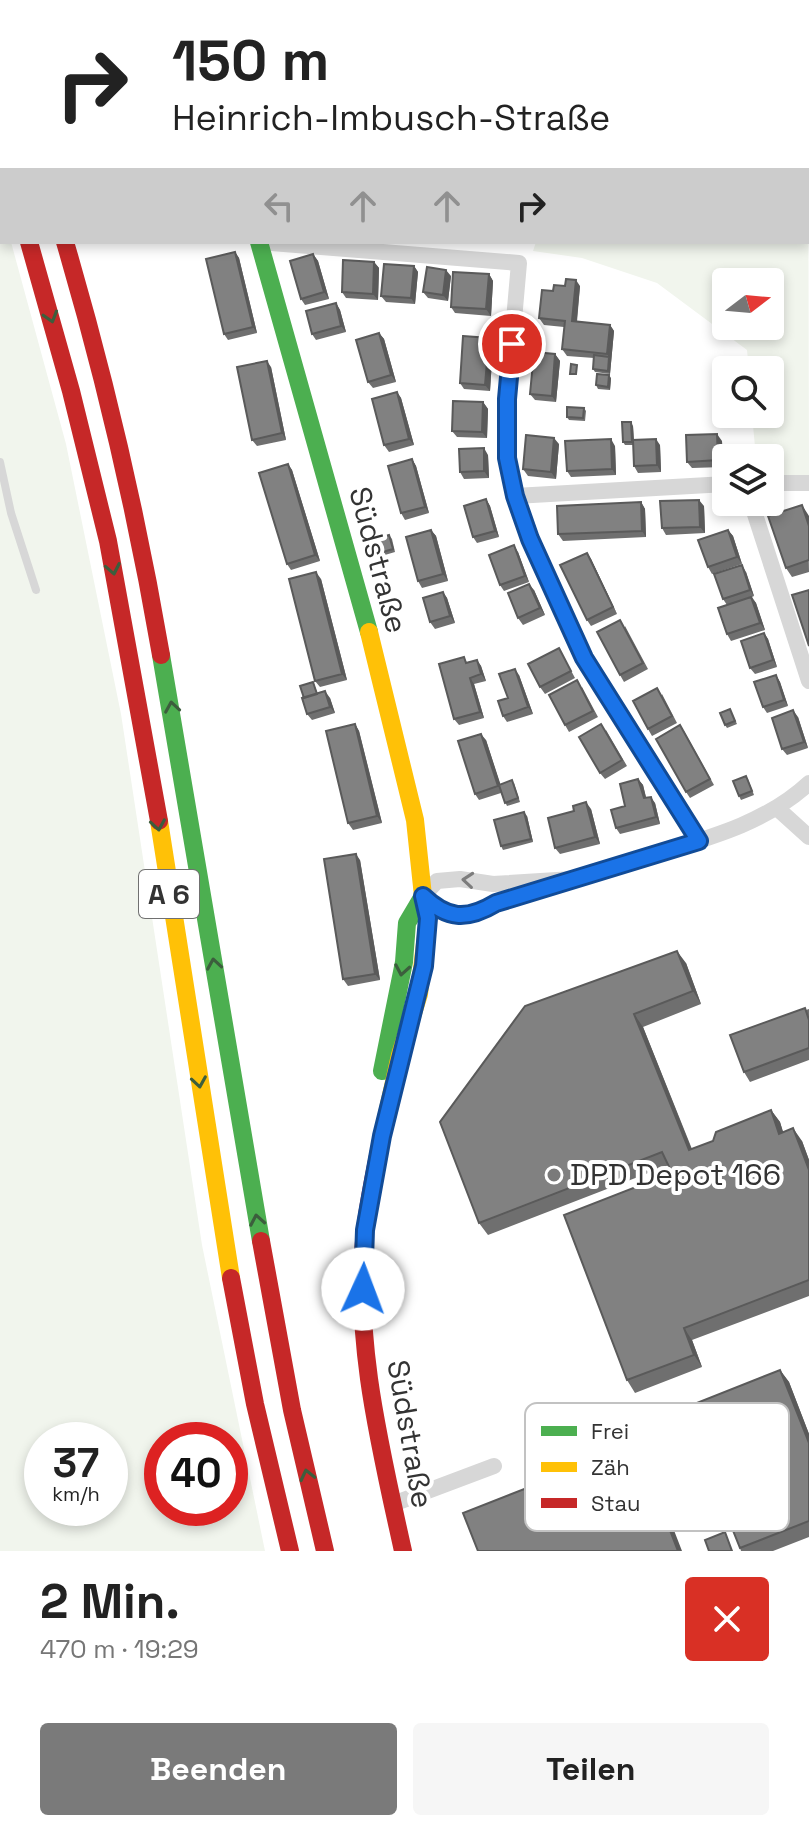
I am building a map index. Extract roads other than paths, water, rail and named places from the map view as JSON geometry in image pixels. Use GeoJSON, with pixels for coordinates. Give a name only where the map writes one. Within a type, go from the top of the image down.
{"type":"FeatureCollection","features":[{"type":"Feature","properties":{"kind":"main road","name":"A 6"},"geometry":{"type":"LineString","coordinates":[[30,244],[60,345],[107,538],[144,735],[237,1316],[259,1425],[290,1551]]}},
{"type":"Feature","properties":{"kind":"main road","name":"A 6"},"geometry":{"type":"LineString","coordinates":[[66,244],[103,374],[144,557],[274,1316],[325,1551]]}},
{"type":"Feature","properties":{"kind":"main road","name":"Südstraße"},"geometry":{"type":"LineString","coordinates":[[260,244],[345,542],[415,820],[423,896],[407,923],[404,962],[360,1195],[365,1230],[363,1289],[367,1364],[380,1446],[403,1551]]}},
{"type":"Feature","properties":{"kind":"street"},"geometry":{"type":"LineString","coordinates":[[284,244],[519,263],[507,399],[507,458],[515,496],[530,539],[584,658],[699,841]]}},
{"type":"Feature","properties":{"kind":"street"},"geometry":{"type":"LineString","coordinates":[[784,483],[809,483]]}},
{"type":"Feature","properties":{"kind":"street"},"geometry":{"type":"LineString","coordinates":[[515,496],[712,485]]}},
{"type":"Feature","properties":{"kind":"street"},"geometry":{"type":"LineString","coordinates":[[756,516],[809,681]]}},
{"type":"Feature","properties":{"kind":"street"},"geometry":{"type":"LineString","coordinates":[[573,879],[493,884],[460,879],[437,881],[423,896],[440,913],[459,915],[482,911],[496,903],[699,841],[742,825],[778,809],[809,783]]}},
{"type":"Feature","properties":{"kind":"street"},"geometry":{"type":"LineString","coordinates":[[778,809],[809,837]]}},
{"type":"Feature","properties":{"kind":"street"},"geometry":{"type":"LineString","coordinates":[[393,1504],[494,1466]]}},
{"type":"Feature","properties":{"kind":"lane"},"geometry":{"type":"LineString","coordinates":[[0,462],[11,513],[36,590]]}},
{"type":"Feature","properties":{"kind":"place","name":"DPD Depot 166"},"geometry":{"type":"Point","coordinates":[554,1175]}}]}
